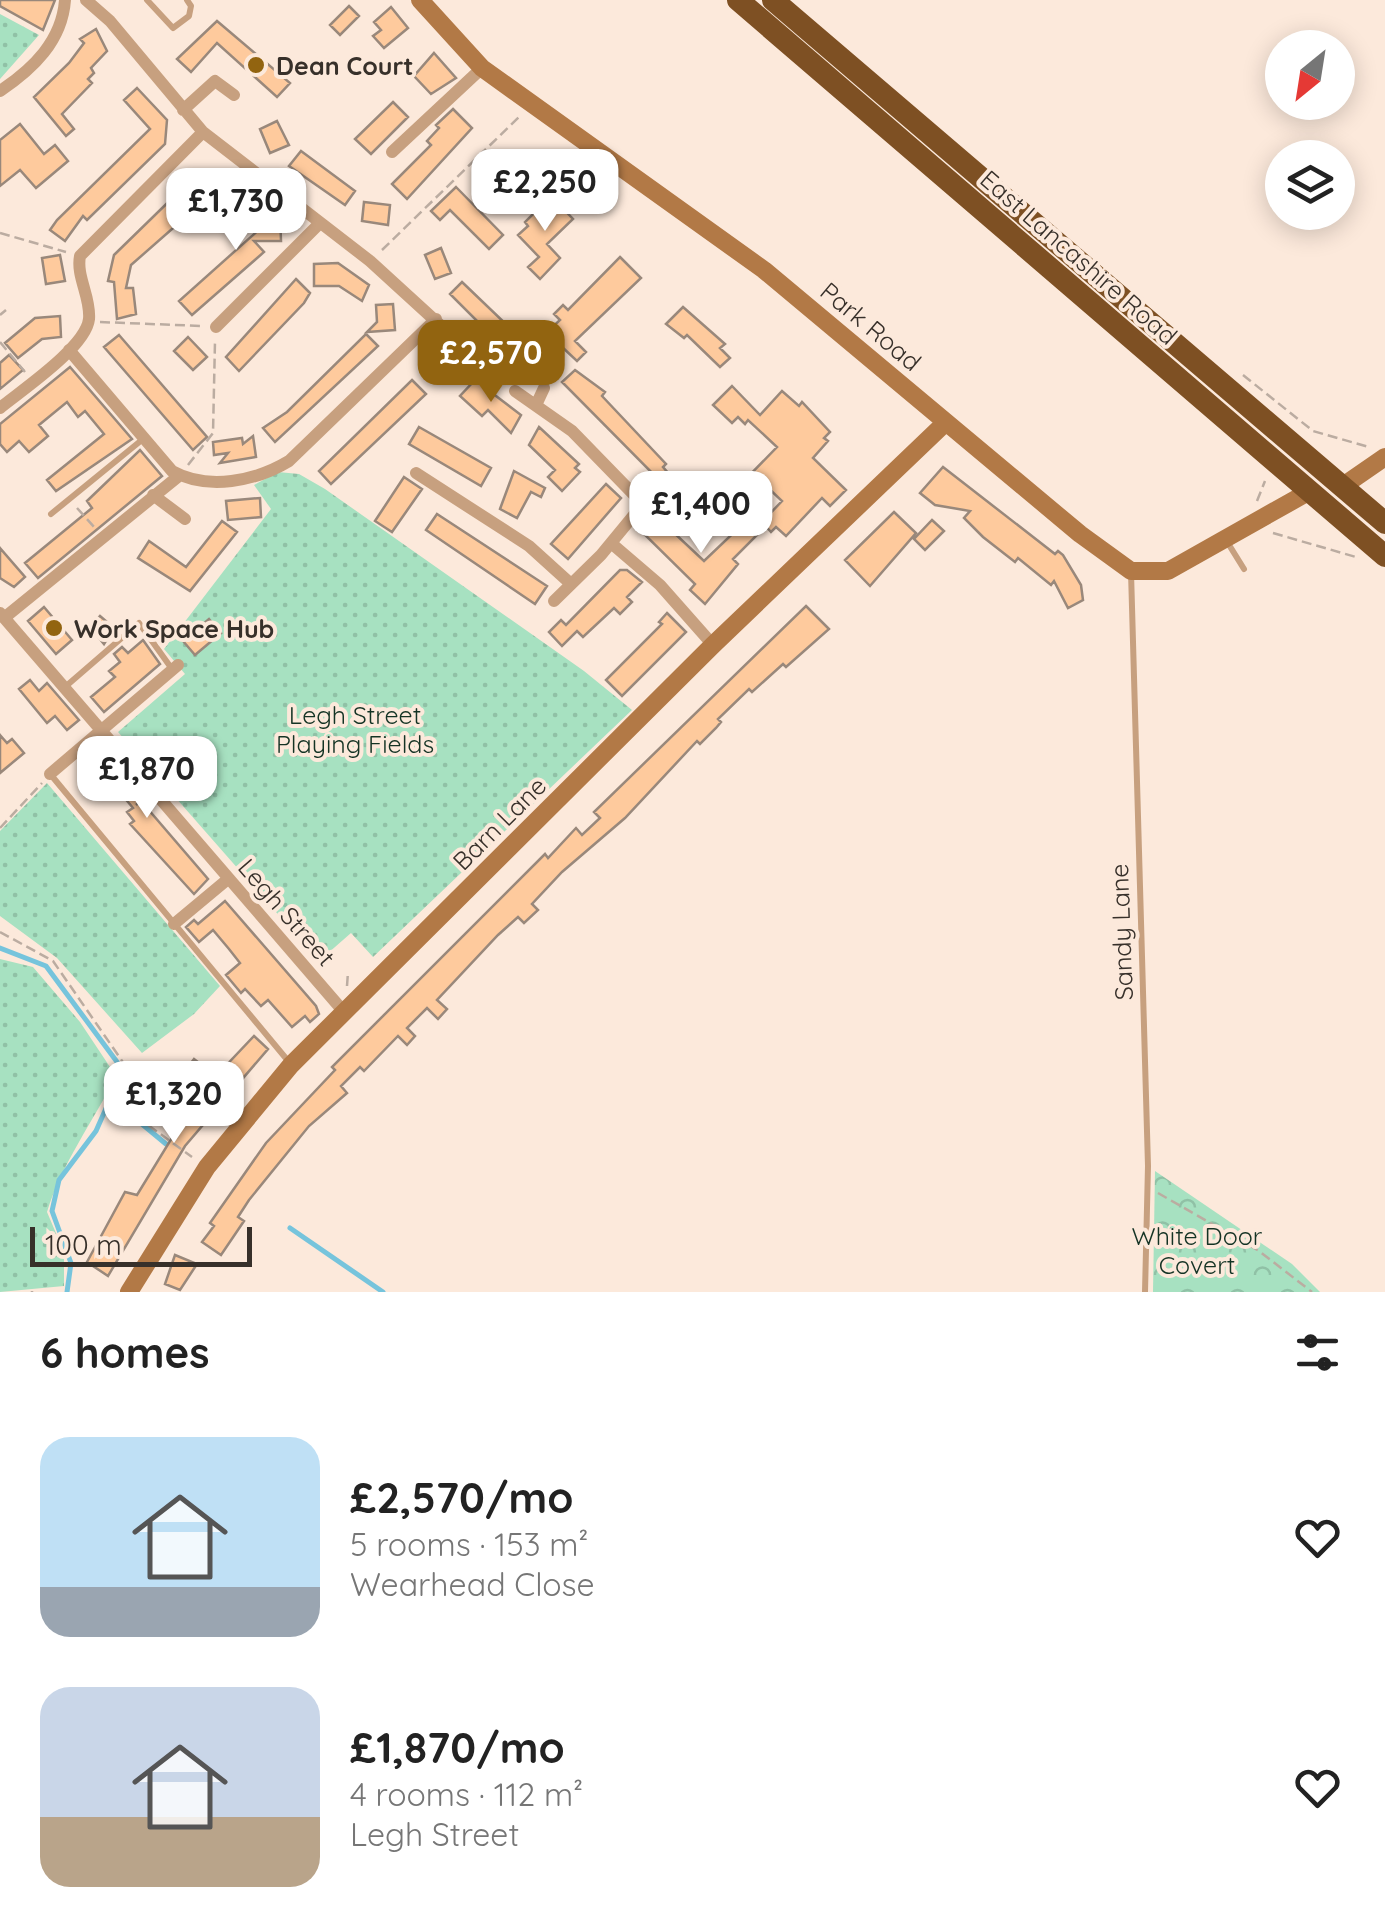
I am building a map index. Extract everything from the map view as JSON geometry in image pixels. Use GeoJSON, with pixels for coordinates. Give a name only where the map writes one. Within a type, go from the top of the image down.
{"type":"FeatureCollection","features":[{"type":"Feature","properties":{"kind":"highway","name":"East Lancashire Road"},"geometry":{"type":"LineString","coordinates":[[738,0],[1385,556]]}},
{"type":"Feature","properties":{"kind":"highway","name":"East Lancashire Road"},"geometry":{"type":"LineString","coordinates":[[774,0],[1385,524]]}},
{"type":"Feature","properties":{"kind":"street"},"geometry":{"type":"LineString","coordinates":[[0,91],[47,49],[58,31],[65,0]]}},
{"type":"Feature","properties":{"kind":"street","name":"Park Road"},"geometry":{"type":"LineString","coordinates":[[420,0],[482,68],[764,270],[1131,571]]}},
{"type":"Feature","properties":{"kind":"street"},"geometry":{"type":"LineString","coordinates":[[92,1],[203,132],[370,261],[474,356]]}},
{"type":"Feature","properties":{"kind":"street"},"geometry":{"type":"LineString","coordinates":[[392,152],[482,68]]}},
{"type":"Feature","properties":{"kind":"street"},"geometry":{"type":"LineString","coordinates":[[182,110],[215,81],[234,94]]}},
{"type":"Feature","properties":{"kind":"street"},"geometry":{"type":"LineString","coordinates":[[0,408],[69,350],[89,322],[80,256],[203,132]]}},
{"type":"Feature","properties":{"kind":"street"},"geometry":{"type":"LineString","coordinates":[[216,326],[320,223]]}},
{"type":"Feature","properties":{"kind":"street"},"geometry":{"type":"LineString","coordinates":[[69,350],[144,439],[180,475],[239,481],[276,469],[301,451],[436,320]]}},
{"type":"Feature","properties":{"kind":"street"},"geometry":{"type":"LineString","coordinates":[[537,402],[544,388]]}},
{"type":"Feature","properties":{"kind":"street"},"geometry":{"type":"LineString","coordinates":[[514,391],[537,402],[572,431],[642,504]]}},
{"type":"Feature","properties":{"kind":"street","name":"Barn Lane"},"geometry":{"type":"LineString","coordinates":[[129,1292],[207,1167],[291,1065],[945,422]]}},
{"type":"Feature","properties":{"kind":"street"},"geometry":{"type":"LineString","coordinates":[[1343,486],[1385,457]]}},
{"type":"Feature","properties":{"kind":"street"},"geometry":{"type":"LineString","coordinates":[[416,473],[529,546],[571,584]]}},
{"type":"Feature","properties":{"kind":"street"},"geometry":{"type":"LineString","coordinates":[[2,616],[180,475]]}},
{"type":"Feature","properties":{"kind":"street"},"geometry":{"type":"LineString","coordinates":[[427,498],[436,485]]}},
{"type":"Feature","properties":{"kind":"street"},"geometry":{"type":"LineString","coordinates":[[554,601],[611,543],[653,492]]}},
{"type":"Feature","properties":{"kind":"street"},"geometry":{"type":"LineString","coordinates":[[1131,571],[1168,571],[1310,492]]}},
{"type":"Feature","properties":{"kind":"street"},"geometry":{"type":"LineString","coordinates":[[153,495],[186,519]]}},
{"type":"Feature","properties":{"kind":"street"},"geometry":{"type":"LineString","coordinates":[[611,543],[660,585],[713,646]]}},
{"type":"Feature","properties":{"kind":"street","name":"Legh Street"},"geometry":{"type":"LineString","coordinates":[[2,616],[344,1012]]}},
{"type":"Feature","properties":{"kind":"street"},"geometry":{"type":"LineString","coordinates":[[50,774],[175,667]]}},
{"type":"Feature","properties":{"kind":"street"},"geometry":{"type":"LineString","coordinates":[[174,924],[228,878]]}},
{"type":"Feature","properties":{"kind":"lane"},"geometry":{"type":"LineString","coordinates":[[146,0],[173,28],[189,16],[191,6],[187,0]]}},
{"type":"Feature","properties":{"kind":"lane"},"geometry":{"type":"LineString","coordinates":[[51,514],[144,439]]}},
{"type":"Feature","properties":{"kind":"lane"},"geometry":{"type":"LineString","coordinates":[[1225,539],[1244,569]]}},
{"type":"Feature","properties":{"kind":"lane","name":"Sandy Lane"},"geometry":{"type":"LineString","coordinates":[[1131,571],[1148,1187],[1145,1292]]}},
{"type":"Feature","properties":{"kind":"lane"},"geometry":{"type":"LineString","coordinates":[[64,688],[138,622],[175,667]]}},
{"type":"Feature","properties":{"kind":"lane"},"geometry":{"type":"LineString","coordinates":[[50,774],[291,1065]]}},
{"type":"Feature","properties":{"kind":"path"},"geometry":{"type":"LineString","coordinates":[[370,261],[531,106]]}},
{"type":"Feature","properties":{"kind":"path"},"geometry":{"type":"LineString","coordinates":[[0,233],[80,256]]}},
{"type":"Feature","properties":{"kind":"path"},"geometry":{"type":"LineString","coordinates":[[0,315],[6,310]]}},
{"type":"Feature","properties":{"kind":"path"},"geometry":{"type":"LineString","coordinates":[[89,322],[216,326],[212,433],[180,475]]}},
{"type":"Feature","properties":{"kind":"path"},"geometry":{"type":"LineString","coordinates":[[0,342],[32,381]]}},
{"type":"Feature","properties":{"kind":"path"},"geometry":{"type":"LineString","coordinates":[[70,499],[103,537]]}},
{"type":"Feature","properties":{"kind":"path"},"geometry":{"type":"LineString","coordinates":[[1247,526],[1358,558]]}},
{"type":"Feature","properties":{"kind":"path"},"geometry":{"type":"LineString","coordinates":[[0,828],[50,774]]}},
{"type":"Feature","properties":{"kind":"path"},"geometry":{"type":"LineString","coordinates":[[0,932],[53,961],[127,1068],[137,1117],[207,1167]]}},
{"type":"Feature","properties":{"kind":"path"},"geometry":{"type":"LineString","coordinates":[[1148,1187],[1259,1251],[1312,1292]]}},
{"type":"Feature","properties":{"kind":"green space"},"geometry":{"type":"Polygon","coordinates":[[[0,14],[39,35],[0,79],[0,14]]]}},
{"type":"Feature","properties":{"kind":"green space","name":"Legh Street Playing Fields"},"geometry":{"type":"Polygon","coordinates":[[[278,472],[299,474],[325,489],[584,671],[632,710],[373,957],[351,933],[319,961],[118,732],[185,674],[164,649],[271,509],[254,485],[278,472]]]}},
{"type":"Feature","properties":{"kind":"green space"},"geometry":{"type":"Polygon","coordinates":[[[47,783],[220,986],[194,1014],[142,1053],[57,958],[0,916],[0,831],[47,783]]]}},
{"type":"Feature","properties":{"kind":"green space"},"geometry":{"type":"Polygon","coordinates":[[[0,959],[33,967],[80,1022],[116,1076],[69,1160],[47,1212],[64,1252],[64,1286],[0,1292],[0,959]]]}},
{"type":"Feature","properties":{"kind":"green space","name":"White Door Covert"},"geometry":{"type":"Polygon","coordinates":[[[1155,1171],[1292,1264],[1320,1292],[1153,1292],[1155,1171]]]}},
{"type":"Feature","properties":{"kind":"building"},"geometry":{"type":"Polygon","coordinates":[[[0,0],[55,0],[43,30],[0,6],[0,0]]]}},
{"type":"Feature","properties":{"kind":"building"},"geometry":{"type":"Polygon","coordinates":[[[349,6],[359,16],[340,35],[330,25],[349,6]]]}},
{"type":"Feature","properties":{"kind":"building"},"geometry":{"type":"Polygon","coordinates":[[[391,7],[408,28],[384,48],[373,36],[381,30],[374,22],[391,7]]]}},
{"type":"Feature","properties":{"kind":"building","name":"Dean Court"},"geometry":{"type":"Polygon","coordinates":[[[217,21],[290,83],[277,97],[217,43],[191,72],[177,59],[217,21]]]}},
{"type":"Feature","properties":{"kind":"building"},"geometry":{"type":"Polygon","coordinates":[[[96,29],[107,51],[91,68],[94,73],[88,79],[92,83],[62,114],[74,129],[66,136],[34,97],[69,63],[84,43],[80,39],[96,29]]]}},
{"type":"Feature","properties":{"kind":"building"},"geometry":{"type":"Polygon","coordinates":[[[434,53],[456,78],[431,94],[414,76],[434,53]]]}},
{"type":"Feature","properties":{"kind":"building"},"geometry":{"type":"Polygon","coordinates":[[[137,88],[167,120],[165,144],[87,220],[83,216],[65,241],[50,230],[57,220],[150,129],[124,100],[137,88]]]}},
{"type":"Feature","properties":{"kind":"building"},"geometry":{"type":"Polygon","coordinates":[[[393,102],[408,117],[371,154],[355,139],[393,102]]]}},
{"type":"Feature","properties":{"kind":"building"},"geometry":{"type":"Polygon","coordinates":[[[453,109],[472,128],[407,199],[392,184],[431,145],[427,141],[439,128],[436,125],[453,109]]]}},
{"type":"Feature","properties":{"kind":"building"},"geometry":{"type":"Polygon","coordinates":[[[277,121],[289,145],[270,153],[260,129],[277,121]]]}},
{"type":"Feature","properties":{"kind":"building"},"geometry":{"type":"Polygon","coordinates":[[[20,124],[44,154],[55,145],[68,161],[36,188],[20,170],[0,186],[0,140],[20,124]]]}},
{"type":"Feature","properties":{"kind":"building"},"geometry":{"type":"Polygon","coordinates":[[[301,151],[355,191],[345,205],[289,166],[301,151]]]}},
{"type":"Feature","properties":{"kind":"building"},"geometry":{"type":"Polygon","coordinates":[[[222,172],[224,198],[215,192],[205,192],[178,219],[180,222],[131,265],[126,288],[133,288],[136,314],[117,319],[114,282],[108,281],[114,255],[197,174],[222,172]]]}},
{"type":"Feature","properties":{"kind":"building"},"geometry":{"type":"Polygon","coordinates":[[[239,185],[259,201],[250,214],[280,214],[281,241],[254,241],[264,252],[192,315],[179,301],[262,227],[227,200],[239,185]]]}},
{"type":"Feature","properties":{"kind":"building"},"geometry":{"type":"Polygon","coordinates":[[[456,187],[503,235],[489,249],[450,210],[440,220],[431,211],[456,187]]]}},
{"type":"Feature","properties":{"kind":"building"},"geometry":{"type":"Polygon","coordinates":[[[551,196],[573,219],[547,244],[560,258],[540,279],[528,267],[539,257],[518,235],[528,226],[525,222],[551,196]]]}},
{"type":"Feature","properties":{"kind":"building"},"geometry":{"type":"Polygon","coordinates":[[[364,202],[390,205],[388,225],[362,221],[364,202]]]}},
{"type":"Feature","properties":{"kind":"building"},"geometry":{"type":"Polygon","coordinates":[[[441,248],[451,273],[435,279],[425,255],[441,248]]]}},
{"type":"Feature","properties":{"kind":"building"},"geometry":{"type":"Polygon","coordinates":[[[60,255],[65,281],[46,284],[42,258],[60,255]]]}},
{"type":"Feature","properties":{"kind":"building"},"geometry":{"type":"Polygon","coordinates":[[[620,257],[641,278],[575,341],[586,352],[577,361],[560,345],[525,380],[511,366],[560,320],[554,314],[563,305],[568,310],[620,257]]]}},
{"type":"Feature","properties":{"kind":"building"},"geometry":{"type":"Polygon","coordinates":[[[338,263],[369,285],[362,301],[339,286],[314,286],[314,264],[338,263]]]}},
{"type":"Feature","properties":{"kind":"building"},"geometry":{"type":"Polygon","coordinates":[[[296,279],[310,293],[304,303],[239,371],[226,357],[296,279]]]}},
{"type":"Feature","properties":{"kind":"building"},"geometry":{"type":"Polygon","coordinates":[[[462,282],[510,328],[497,341],[450,294],[462,282]]]}},
{"type":"Feature","properties":{"kind":"building"},"geometry":{"type":"Polygon","coordinates":[[[393,304],[395,330],[367,332],[377,322],[376,305],[393,304]]]}},
{"type":"Feature","properties":{"kind":"building"},"geometry":{"type":"Polygon","coordinates":[[[683,307],[725,344],[720,348],[730,358],[720,367],[687,335],[684,338],[666,324],[683,307]]]}},
{"type":"Feature","properties":{"kind":"building"},"geometry":{"type":"Polygon","coordinates":[[[60,316],[61,337],[42,339],[18,358],[5,343],[35,318],[60,316]]]}},
{"type":"Feature","properties":{"kind":"building"},"geometry":{"type":"Polygon","coordinates":[[[366,334],[378,346],[275,442],[263,428],[287,412],[366,334]]]}},
{"type":"Feature","properties":{"kind":"building"},"geometry":{"type":"Polygon","coordinates":[[[119,335],[207,437],[193,450],[104,347],[119,335]]]}},
{"type":"Feature","properties":{"kind":"building"},"geometry":{"type":"Polygon","coordinates":[[[188,337],[207,357],[193,370],[174,351],[188,337]]]}},
{"type":"Feature","properties":{"kind":"building"},"geometry":{"type":"Polygon","coordinates":[[[9,355],[23,370],[0,389],[0,363],[9,355]]]}},
{"type":"Feature","properties":{"kind":"building"},"geometry":{"type":"Polygon","coordinates":[[[429,361],[466,362],[476,368],[465,380],[447,380],[450,372],[442,379],[428,379],[429,361]]]}},
{"type":"Feature","properties":{"kind":"building"},"geometry":{"type":"Polygon","coordinates":[[[70,367],[132,439],[56,491],[47,480],[104,434],[85,411],[78,417],[67,402],[39,425],[48,436],[29,452],[19,441],[7,452],[0,444],[0,424],[70,367]]]}},
{"type":"Feature","properties":{"kind":"building"},"geometry":{"type":"Polygon","coordinates":[[[575,370],[605,392],[602,396],[666,464],[663,467],[669,474],[661,482],[562,382],[575,370]]]}},
{"type":"Feature","properties":{"kind":"building"},"geometry":{"type":"Polygon","coordinates":[[[412,380],[426,394],[331,484],[319,471],[412,380]]]}},
{"type":"Feature","properties":{"kind":"building"},"geometry":{"type":"Polygon","coordinates":[[[475,380],[521,415],[511,433],[488,410],[482,416],[460,396],[475,380]]]}},
{"type":"Feature","properties":{"kind":"building"},"geometry":{"type":"Polygon","coordinates":[[[732,386],[760,415],[782,391],[799,406],[802,402],[830,432],[824,438],[828,441],[813,458],[846,490],[830,506],[822,498],[786,536],[776,527],[771,532],[762,522],[782,501],[762,482],[752,492],[742,483],[777,447],[748,420],[745,424],[738,417],[732,423],[713,405],[732,386]]]}},
{"type":"Feature","properties":{"kind":"building"},"geometry":{"type":"Polygon","coordinates":[[[419,427],[491,468],[481,486],[409,444],[419,427]]]}},
{"type":"Feature","properties":{"kind":"building"},"geometry":{"type":"Polygon","coordinates":[[[539,427],[579,464],[575,468],[580,472],[562,491],[548,477],[555,470],[529,445],[539,427]]]}},
{"type":"Feature","properties":{"kind":"building"},"geometry":{"type":"Polygon","coordinates":[[[253,436],[256,457],[220,463],[228,453],[214,455],[213,442],[242,438],[243,444],[253,436]]]}},
{"type":"Feature","properties":{"kind":"building"},"geometry":{"type":"Polygon","coordinates":[[[140,450],[162,476],[38,578],[25,563],[92,508],[87,501],[140,450]]]}},
{"type":"Feature","properties":{"kind":"building"},"geometry":{"type":"Polygon","coordinates":[[[943,467],[1055,554],[1058,551],[1063,555],[1081,585],[1083,600],[1068,608],[1054,581],[1051,585],[1018,558],[1015,562],[983,537],[964,518],[970,511],[935,505],[920,493],[943,467]]]}},
{"type":"Feature","properties":{"kind":"building"},"geometry":{"type":"Polygon","coordinates":[[[514,471],[545,488],[541,497],[531,492],[517,518],[500,509],[514,471]]]}},
{"type":"Feature","properties":{"kind":"building"},"geometry":{"type":"Polygon","coordinates":[[[704,473],[720,489],[692,515],[677,501],[704,473]]]}},
{"type":"Feature","properties":{"kind":"building"},"geometry":{"type":"Polygon","coordinates":[[[404,477],[422,489],[392,532],[375,521],[404,477]]]}},
{"type":"Feature","properties":{"kind":"building"},"geometry":{"type":"Polygon","coordinates":[[[606,484],[621,498],[568,559],[551,544],[606,484]]]}},
{"type":"Feature","properties":{"kind":"building"},"geometry":{"type":"Polygon","coordinates":[[[260,498],[261,517],[228,520],[226,501],[260,498]]]}},
{"type":"Feature","properties":{"kind":"building"},"geometry":{"type":"Polygon","coordinates":[[[894,512],[916,533],[870,586],[845,560],[894,512]]]}},
{"type":"Feature","properties":{"kind":"building"},"geometry":{"type":"Polygon","coordinates":[[[437,514],[547,586],[535,604],[426,530],[437,514]]]}},
{"type":"Feature","properties":{"kind":"building"},"geometry":{"type":"Polygon","coordinates":[[[655,515],[704,561],[748,519],[760,532],[733,559],[738,564],[705,604],[690,590],[695,584],[641,531],[655,515]]]}},
{"type":"Feature","properties":{"kind":"building"},"geometry":{"type":"Polygon","coordinates":[[[932,520],[944,531],[925,550],[914,539],[932,520]]]}},
{"type":"Feature","properties":{"kind":"building"},"geometry":{"type":"Polygon","coordinates":[[[222,521],[237,532],[190,591],[138,558],[149,541],[186,567],[222,521]]]}},
{"type":"Feature","properties":{"kind":"building"},"geometry":{"type":"Polygon","coordinates":[[[0,548],[25,577],[14,587],[0,578],[0,548]]]}},
{"type":"Feature","properties":{"kind":"building"},"geometry":{"type":"Polygon","coordinates":[[[620,570],[627,570],[642,582],[627,597],[632,602],[620,614],[614,608],[583,637],[577,631],[562,646],[549,632],[561,620],[566,625],[620,570]]]}},
{"type":"Feature","properties":{"kind":"building"},"geometry":{"type":"Polygon","coordinates":[[[806,606],[829,629],[786,667],[783,664],[752,692],[749,689],[718,719],[721,722],[716,728],[700,744],[697,741],[625,818],[562,872],[532,904],[538,910],[524,923],[518,917],[498,935],[437,1000],[447,1009],[438,1019],[427,1008],[407,1028],[415,1036],[407,1045],[398,1036],[364,1071],[360,1067],[341,1086],[347,1093],[309,1126],[249,1200],[238,1217],[244,1221],[221,1255],[202,1242],[214,1226],[210,1223],[266,1143],[335,1070],[332,1067],[545,854],[548,858],[576,828],[582,835],[600,818],[594,812],[806,606]]]}},
{"type":"Feature","properties":{"kind":"building","name":"Work Space Hub"},"geometry":{"type":"Polygon","coordinates":[[[44,607],[72,640],[56,654],[28,621],[44,607]]]}},
{"type":"Feature","properties":{"kind":"building"},"geometry":{"type":"Polygon","coordinates":[[[667,613],[686,632],[622,696],[606,680],[662,624],[659,622],[667,613]]]}},
{"type":"Feature","properties":{"kind":"building"},"geometry":{"type":"Polygon","coordinates":[[[100,616],[114,628],[104,644],[90,627],[100,616]]]}},
{"type":"Feature","properties":{"kind":"building"},"geometry":{"type":"Polygon","coordinates":[[[209,619],[221,633],[195,655],[183,641],[209,619]]]}},
{"type":"Feature","properties":{"kind":"building"},"geometry":{"type":"Polygon","coordinates":[[[143,640],[160,664],[104,712],[91,697],[115,677],[109,671],[120,662],[114,654],[122,647],[128,653],[143,640]]]}},
{"type":"Feature","properties":{"kind":"building"},"geometry":{"type":"Polygon","coordinates":[[[30,680],[39,691],[47,683],[79,720],[67,730],[55,716],[47,723],[19,689],[30,680]]]}},
{"type":"Feature","properties":{"kind":"building"},"geometry":{"type":"Polygon","coordinates":[[[0,735],[7,743],[12,739],[24,753],[0,773],[0,735]]]}},
{"type":"Feature","properties":{"kind":"building"},"geometry":{"type":"Polygon","coordinates":[[[100,744],[145,797],[136,805],[141,801],[208,879],[194,894],[130,824],[134,821],[127,812],[133,808],[102,771],[89,775],[82,766],[100,744]]]}},
{"type":"Feature","properties":{"kind":"building"},"geometry":{"type":"Polygon","coordinates":[[[225,901],[316,1006],[319,1014],[310,1022],[305,1016],[292,1027],[268,1000],[261,1006],[245,989],[241,993],[226,975],[240,963],[229,949],[213,930],[199,942],[186,927],[194,920],[198,924],[225,901]]]}},
{"type":"Feature","properties":{"kind":"building"},"geometry":{"type":"Polygon","coordinates":[[[254,1036],[268,1049],[185,1146],[108,1276],[87,1262],[125,1192],[137,1195],[189,1110],[168,1093],[194,1059],[216,1076],[254,1036]]]}},
{"type":"Feature","properties":{"kind":"building"},"geometry":{"type":"Polygon","coordinates":[[[175,1255],[197,1264],[180,1290],[165,1284],[175,1255]]]}},
{"type":"Feature","properties":{"kind":"waterway"},"geometry":{"type":"LineString","coordinates":[[0,948],[46,966],[123,1070],[96,1131],[59,1180],[52,1211],[71,1263],[67,1292]]}},
{"type":"Feature","properties":{"kind":"waterway"},"geometry":{"type":"LineString","coordinates":[[114,1095],[119,1105],[166,1144]]}},
{"type":"Feature","properties":{"kind":"waterway"},"geometry":{"type":"LineString","coordinates":[[290,1228],[383,1292]]}},
{"type":"Feature","properties":{"kind":"place","name":"Dean Court"},"geometry":{"type":"Point","coordinates":[256,65]}},
{"type":"Feature","properties":{"kind":"place","name":"Work Space Hub"},"geometry":{"type":"Point","coordinates":[54,628]}}]}
